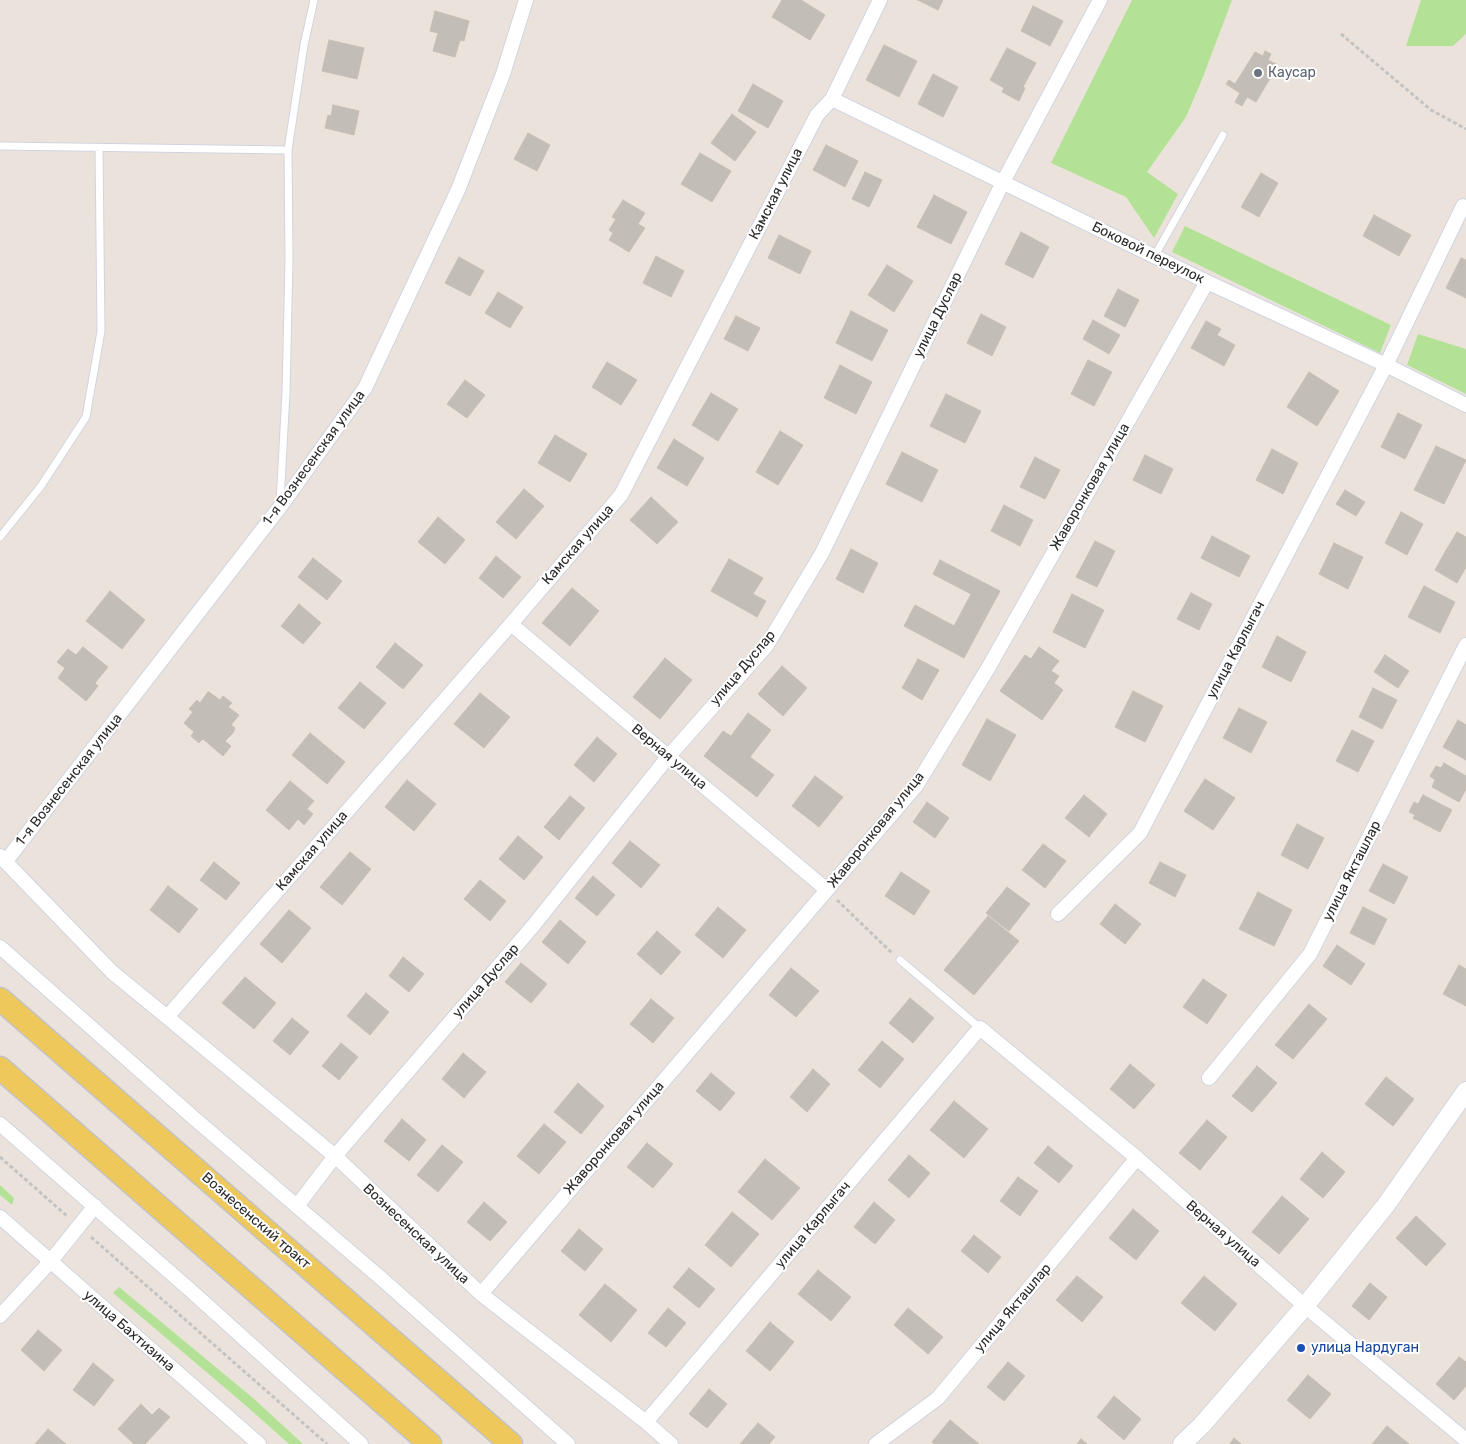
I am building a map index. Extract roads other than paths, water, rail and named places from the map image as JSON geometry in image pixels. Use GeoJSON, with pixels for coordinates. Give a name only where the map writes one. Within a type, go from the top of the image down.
{"type":"FeatureCollection","features":[{"type":"Feature","properties":{"kind":"main road","name":"Вознесенский тракт"},"geometry":{"type":"LineString","coordinates":[[0,999],[511,1444]]}},
{"type":"Feature","properties":{"kind":"main road"},"geometry":{"type":"LineString","coordinates":[[0,1068],[430,1444]]}},
{"type":"Feature","properties":{"kind":"street","name":"1-я Вознесенская улица"},"geometry":{"type":"LineString","coordinates":[[3,859],[280,507],[365,388],[458,190],[503,74],[526,0]]}},
{"type":"Feature","properties":{"kind":"street","name":"Камская улица"},"geometry":{"type":"LineString","coordinates":[[168,1017],[621,495],[817,115],[832,99],[880,0]]}},
{"type":"Feature","properties":{"kind":"street","name":"улица Дуслар"},"geometry":{"type":"LineString","coordinates":[[296,1206],[335,1156],[533,926],[668,756],[767,645],[822,553],[1002,182],[1100,0]]}},
{"type":"Feature","properties":{"kind":"street","name":"Боковой переулок"},"geometry":{"type":"LineString","coordinates":[[832,99],[1207,282],[1386,365],[1466,405]]}},
{"type":"Feature","properties":{"kind":"street","name":"улица Карлыгач"},"geometry":{"type":"LineString","coordinates":[[1058,914],[1140,834],[1386,365],[1463,206]]}},
{"type":"Feature","properties":{"kind":"street","name":"Жаворонковая улица"},"geometry":{"type":"LineString","coordinates":[[480,1294],[916,786],[992,662],[1207,282]]}},
{"type":"Feature","properties":{"kind":"street","name":"Верная улица"},"geometry":{"type":"LineString","coordinates":[[511,624],[827,890]]}},
{"type":"Feature","properties":{"kind":"street","name":"улица Якташлар"},"geometry":{"type":"LineString","coordinates":[[1209,1078],[1310,954],[1466,645]]}},
{"type":"Feature","properties":{"kind":"street","name":"Вознесенская улица"},"geometry":{"type":"LineString","coordinates":[[3,859],[112,972],[335,1156],[480,1294],[646,1422],[671,1444]]}},
{"type":"Feature","properties":{"kind":"street"},"geometry":{"type":"LineString","coordinates":[[0,947],[568,1444]]}},
{"type":"Feature","properties":{"kind":"street","name":"Верная улица"},"geometry":{"type":"LineString","coordinates":[[980,1028],[1137,1158],[1305,1306],[1466,1440]]}},
{"type":"Feature","properties":{"kind":"street","name":"улица Карлыгач"},"geometry":{"type":"LineString","coordinates":[[646,1422],[980,1028]]}},
{"type":"Feature","properties":{"kind":"street"},"geometry":{"type":"LineString","coordinates":[[1182,1444],[1202,1425],[1305,1306],[1386,1205],[1466,1091]]}},
{"type":"Feature","properties":{"kind":"street"},"geometry":{"type":"LineString","coordinates":[[0,1124],[95,1206],[361,1444]]}},
{"type":"Feature","properties":{"kind":"street","name":"улица Якташлар"},"geometry":{"type":"LineString","coordinates":[[876,1444],[938,1398],[1137,1158]]}},
{"type":"Feature","properties":{"kind":"street"},"geometry":{"type":"LineString","coordinates":[[0,1316],[50,1262],[95,1206]]}},
{"type":"Feature","properties":{"kind":"street","name":"улица Бахтизина"},"geometry":{"type":"LineString","coordinates":[[0,1217],[259,1444]]}},
{"type":"Feature","properties":{"kind":"lane"},"geometry":{"type":"LineString","coordinates":[[280,507],[287,383],[288,150],[304,45],[314,0]]}},
{"type":"Feature","properties":{"kind":"lane"},"geometry":{"type":"LineString","coordinates":[[1154,256],[1222,135]]}},
{"type":"Feature","properties":{"kind":"lane"},"geometry":{"type":"LineString","coordinates":[[0,146],[288,150]]}},
{"type":"Feature","properties":{"kind":"lane"},"geometry":{"type":"LineString","coordinates":[[0,537],[41,486],[86,417],[101,331],[99,148]]}},
{"type":"Feature","properties":{"kind":"lane"},"geometry":{"type":"LineString","coordinates":[[900,960],[980,1028]]}},
{"type":"Feature","properties":{"kind":"place","name":"Каусар"},"geometry":{"type":"Point","coordinates":[1258,73]}},
{"type":"Feature","properties":{"kind":"place","name":"улица Нардуган"},"geometry":{"type":"Point","coordinates":[1301,1348]}}]}
